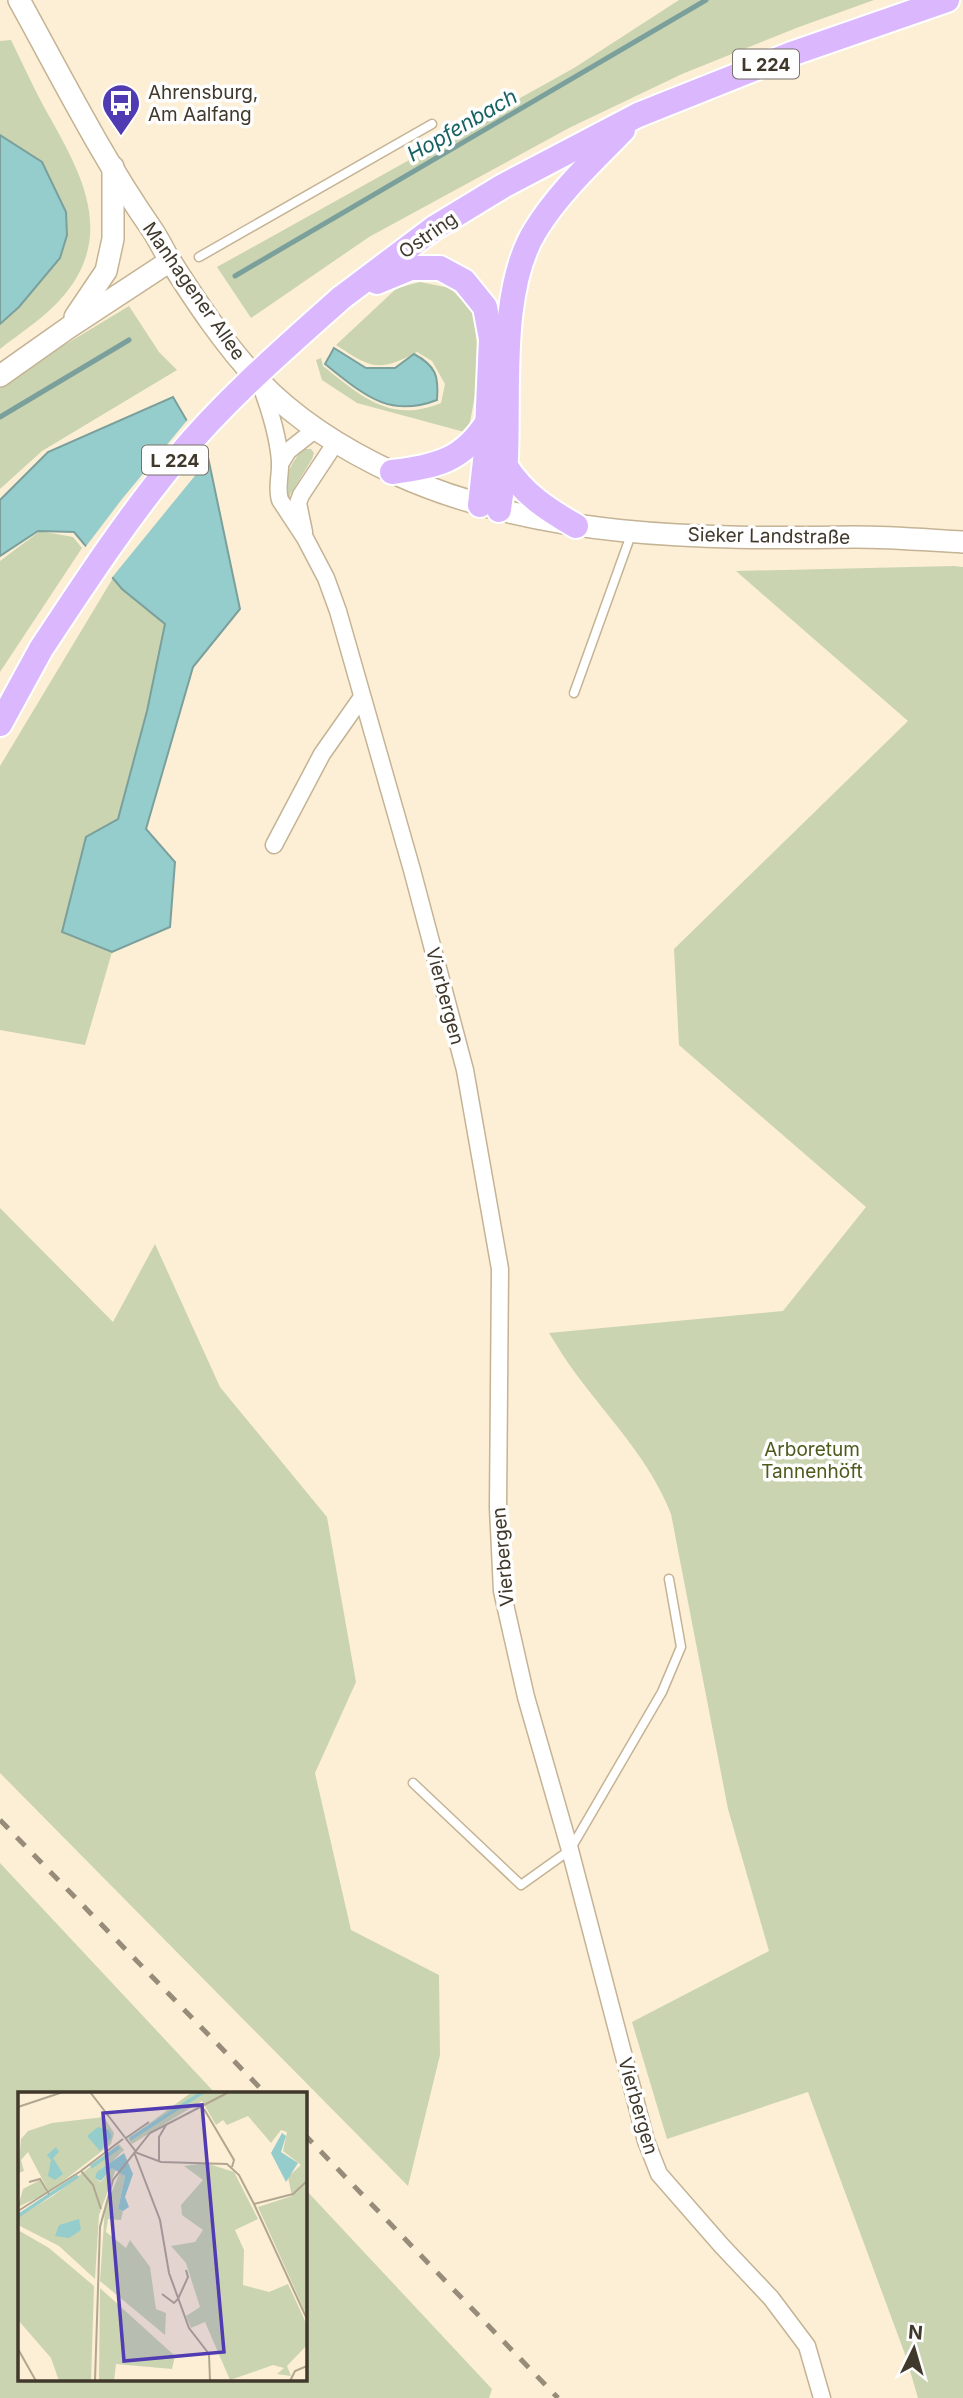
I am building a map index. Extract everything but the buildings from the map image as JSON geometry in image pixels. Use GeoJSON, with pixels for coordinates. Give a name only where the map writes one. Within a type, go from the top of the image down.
{"type":"FeatureCollection","features":[{"type":"Feature","properties":{"kind":"main road","name":"Manhagener Allee"},"geometry":{"type":"LineString","coordinates":[[19,0],[113,167],[170,261],[258,380],[316,429],[392,472],[421,485],[489,507],[576,526]]}},
{"type":"Feature","properties":{"kind":"main road","name":"Ostring"},"geometry":{"type":"LineString","coordinates":[[41,649],[115,540],[178,457],[242,389],[341,298],[434,228],[503,186],[638,115],[794,53],[947,0]]}},
{"type":"Feature","properties":{"kind":"main road"},"geometry":{"type":"LineString","coordinates":[[489,507],[505,465],[512,303],[519,271],[534,233],[563,193],[638,115]]}},
{"type":"Feature","properties":{"kind":"main road"},"geometry":{"type":"LineString","coordinates":[[68,328],[106,271],[113,239],[113,167]]}},
{"type":"Feature","properties":{"kind":"main road"},"geometry":{"type":"LineString","coordinates":[[0,376],[170,261]]}},
{"type":"Feature","properties":{"kind":"main road"},"geometry":{"type":"LineString","coordinates":[[341,298],[401,271],[419,267],[440,268],[464,281],[481,300],[490,326],[489,507]]}},
{"type":"Feature","properties":{"kind":"main road"},"geometry":{"type":"LineString","coordinates":[[392,472],[425,467],[453,458],[469,446],[488,421]]}},
{"type":"Feature","properties":{"kind":"main road"},"geometry":{"type":"LineString","coordinates":[[505,465],[530,496],[576,526]]}},
{"type":"Feature","properties":{"kind":"main road","name":"Sieker Landstraße"},"geometry":{"type":"LineString","coordinates":[[576,526],[632,532],[760,538],[858,537],[963,542]]}},
{"type":"Feature","properties":{"kind":"main road"},"geometry":{"type":"LineString","coordinates":[[0,691],[41,649]]}},
{"type":"Feature","properties":{"kind":"main road","name":"L 224"},"geometry":{"type":"LineString","coordinates":[[0,724],[41,649]]}},
{"type":"Feature","properties":{"kind":"street","name":"Vierbergen"},"geometry":{"type":"LineString","coordinates":[[258,380],[271,414],[280,464],[280,500],[305,538],[334,600],[412,870],[464,1070],[500,1269],[498,1508],[502,1591],[526,1697],[646,2141],[659,2174],[771,2298],[807,2346],[822,2398]]}},
{"type":"Feature","properties":{"kind":"street"},"geometry":{"type":"LineString","coordinates":[[280,464],[288,451],[316,429]]}},
{"type":"Feature","properties":{"kind":"street","name":"Vierbergen"},"geometry":{"type":"LineString","coordinates":[[305,538],[298,503],[304,489],[336,442]]}},
{"type":"Feature","properties":{"kind":"street"},"geometry":{"type":"LineString","coordinates":[[274,845],[322,754],[362,697]]}},
{"type":"Feature","properties":{"kind":"lane","name":"Manhagener Allee"},"geometry":{"type":"LineString","coordinates":[[199,257],[432,124]]}},
{"type":"Feature","properties":{"kind":"lane"},"geometry":{"type":"LineString","coordinates":[[574,693],[632,532]]}},
{"type":"Feature","properties":{"kind":"lane"},"geometry":{"type":"LineString","coordinates":[[413,1783],[521,1885],[569,1850],[662,1692],[681,1647],[669,1579]]}},
{"type":"Feature","properties":{"kind":"green space"},"geometry":{"type":"Polygon","coordinates":[[[679,0],[874,0],[682,74],[569,128],[369,237],[251,318],[217,267],[574,68],[679,0]]]}},
{"type":"Feature","properties":{"kind":"green space"},"geometry":{"type":"Polygon","coordinates":[[[11,40],[81,179],[88,204],[90,228],[87,253],[77,277],[52,308],[0,349],[0,41],[11,40]]]}},
{"type":"Feature","properties":{"kind":"green space"},"geometry":{"type":"Polygon","coordinates":[[[420,282],[450,288],[473,311],[477,344],[475,395],[468,433],[357,403],[322,380],[316,360],[321,358],[323,366],[377,404],[406,410],[423,409],[441,403],[445,384],[432,361],[417,352],[393,363],[375,365],[358,359],[336,345],[397,288],[420,282]]]}},
{"type":"Feature","properties":{"kind":"green space"},"geometry":{"type":"Polygon","coordinates":[[[129,306],[159,352],[177,370],[42,451],[0,489],[0,384],[129,306]]]}},
{"type":"Feature","properties":{"kind":"green space"},"geometry":{"type":"Polygon","coordinates":[[[304,449],[311,449],[314,453],[290,495],[289,505],[286,482],[290,468],[304,449]]]}},
{"type":"Feature","properties":{"kind":"green space"},"geometry":{"type":"Polygon","coordinates":[[[40,531],[73,537],[82,548],[0,672],[0,561],[40,531]]]}},
{"type":"Feature","properties":{"kind":"green space","name":"Arboretum Tannenhöft"},"geometry":{"type":"Polygon","coordinates":[[[963,567],[963,2398],[918,2398],[906,2357],[808,2092],[667,2139],[632,2022],[769,1951],[728,1809],[671,1514],[641,1458],[572,1369],[549,1333],[783,1311],[866,1207],[679,1045],[674,949],[908,721],[736,571],[963,567]]]}},
{"type":"Feature","properties":{"kind":"green space"},"geometry":{"type":"Polygon","coordinates":[[[113,578],[122,589],[165,624],[147,711],[118,819],[86,837],[63,932],[112,952],[85,1045],[0,1030],[0,766],[113,578]]]}},
{"type":"Feature","properties":{"kind":"green space"},"geometry":{"type":"Polygon","coordinates":[[[0,1208],[113,1322],[155,1244],[220,1387],[327,1517],[356,1682],[315,1773],[351,1930],[439,1975],[440,2055],[408,2186],[0,1773],[0,1208]]]}},
{"type":"Feature","properties":{"kind":"green space"},"geometry":{"type":"Polygon","coordinates":[[[0,1863],[214,2092],[18,2092],[18,2380],[306,2380],[306,2190],[492,2389],[489,2398],[0,2398],[0,1863]]]}},
{"type":"Feature","properties":{"kind":"water"},"geometry":{"type":"Polygon","coordinates":[[[0,135],[42,162],[66,212],[67,235],[60,258],[19,307],[0,324],[0,135]]]}},
{"type":"Feature","properties":{"kind":"water"},"geometry":{"type":"Polygon","coordinates":[[[334,348],[366,368],[395,368],[414,354],[434,372],[437,400],[404,406],[377,400],[351,385],[325,364],[334,348]]]}},
{"type":"Feature","properties":{"kind":"water"},"geometry":{"type":"Polygon","coordinates":[[[173,397],[208,457],[240,609],[193,667],[146,829],[175,862],[170,927],[112,952],[62,932],[86,837],[118,819],[147,711],[165,624],[122,589],[74,532],[38,531],[0,556],[0,500],[48,452],[173,397]]]}},
{"type":"Feature","properties":{"kind":"pier"},"geometry":{"type":"Polygon","coordinates":[[[189,418],[211,456],[110,580],[84,549],[189,418]]]}},
{"type":"Feature","properties":{"kind":"waterway","name":"Hopfenbach"},"geometry":{"type":"LineString","coordinates":[[235,276],[706,0]]}},
{"type":"Feature","properties":{"kind":"waterway","name":"Hopfenbach"},"geometry":{"type":"LineString","coordinates":[[0,417],[129,340]]}},
{"type":"Feature","properties":{"kind":"railway"},"geometry":{"type":"LineString","coordinates":[[0,1820],[264,2092]]}},
{"type":"Feature","properties":{"kind":"railway"},"geometry":{"type":"LineString","coordinates":[[306,2136],[558,2398]]}},
{"type":"Feature","properties":{"kind":"place","name":"Ahrensburg, Am Aalfang"},"geometry":{"type":"Point","coordinates":[121,137]}}]}
